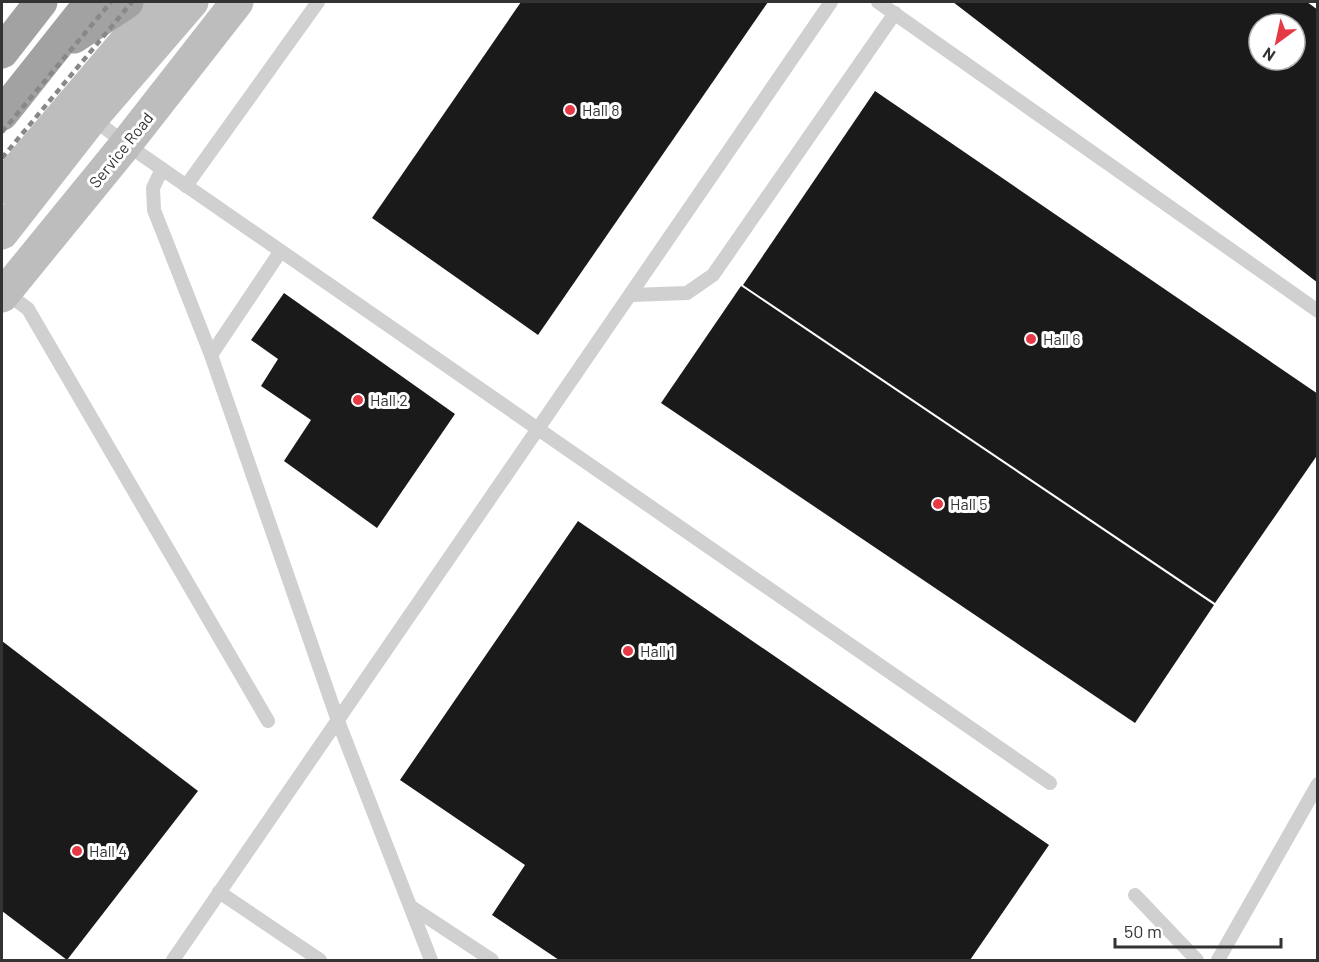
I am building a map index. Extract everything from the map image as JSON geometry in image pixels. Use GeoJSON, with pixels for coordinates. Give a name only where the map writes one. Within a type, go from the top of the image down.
{"type":"FeatureCollection","features":[{"type":"Feature","properties":{"kind":"highway"},"geometry":{"type":"LineString","coordinates":[[2,52],[41,2]]}},
{"type":"Feature","properties":{"kind":"highway"},"geometry":{"type":"LineString","coordinates":[[2,114],[91,2]]}},
{"type":"Feature","properties":{"kind":"highway"},"geometry":{"type":"LineString","coordinates":[[53,50],[127,2]]}},
{"type":"Feature","properties":{"kind":"main road"},"geometry":{"type":"LineString","coordinates":[[2,187],[159,2]]}},
{"type":"Feature","properties":{"kind":"main road"},"geometry":{"type":"LineString","coordinates":[[2,232],[92,118],[192,2]]}},
{"type":"Feature","properties":{"kind":"main road","name":"Service Road"},"geometry":{"type":"LineString","coordinates":[[3,294],[126,144],[237,2]]}},
{"type":"Feature","properties":{"kind":"lane"},"geometry":{"type":"LineString","coordinates":[[186,186],[318,2]]}},
{"type":"Feature","properties":{"kind":"lane"},"geometry":{"type":"LineString","coordinates":[[173,960],[538,432],[831,2]]}},
{"type":"Feature","properties":{"kind":"lane"},"geometry":{"type":"LineString","coordinates":[[878,2],[1317,311]]}},
{"type":"Feature","properties":{"kind":"lane"},"geometry":{"type":"LineString","coordinates":[[631,295],[687,293],[713,275],[895,13]]}},
{"type":"Feature","properties":{"kind":"lane"},"geometry":{"type":"LineString","coordinates":[[92,118],[538,432],[1050,783]]}},
{"type":"Feature","properties":{"kind":"lane"},"geometry":{"type":"LineString","coordinates":[[162,169],[153,189],[154,210],[212,355],[339,721],[431,960]]}},
{"type":"Feature","properties":{"kind":"lane"},"geometry":{"type":"LineString","coordinates":[[212,355],[280,252]]}},
{"type":"Feature","properties":{"kind":"lane"},"geometry":{"type":"LineString","coordinates":[[3,294],[28,309],[268,721]]}},
{"type":"Feature","properties":{"kind":"lane"},"geometry":{"type":"LineString","coordinates":[[1218,960],[1317,784]]}},
{"type":"Feature","properties":{"kind":"lane"},"geometry":{"type":"LineString","coordinates":[[219,892],[320,960]]}},
{"type":"Feature","properties":{"kind":"lane"},"geometry":{"type":"LineString","coordinates":[[1135,896],[1197,960]]}},
{"type":"Feature","properties":{"kind":"lane"},"geometry":{"type":"LineString","coordinates":[[410,906],[492,960]]}},
{"type":"Feature","properties":{"kind":"building","name":"Hall 8"},"geometry":{"type":"Polygon","coordinates":[[[521,2],[768,2],[538,335],[372,218],[521,2]]]}},
{"type":"Feature","properties":{"kind":"building"},"geometry":{"type":"Polygon","coordinates":[[[953,2],[1307,2],[1318,10],[1318,283],[953,2]]]}},
{"type":"Feature","properties":{"kind":"building","name":"Hall 6"},"geometry":{"type":"Polygon","coordinates":[[[875,91],[1318,394],[1318,454],[1215,603],[743,285],[875,91]]]}},
{"type":"Feature","properties":{"kind":"building","name":"Hall 5"},"geometry":{"type":"Polygon","coordinates":[[[741,286],[1214,605],[1135,723],[661,403],[741,286]]]}},
{"type":"Feature","properties":{"kind":"building","name":"Hall 2"},"geometry":{"type":"Polygon","coordinates":[[[284,293],[455,414],[377,528],[284,461],[311,420],[261,386],[278,359],[251,340],[284,293]]]}},
{"type":"Feature","properties":{"kind":"building","name":"Hall 1"},"geometry":{"type":"Polygon","coordinates":[[[578,521],[1049,845],[970,960],[559,960],[492,915],[525,865],[400,780],[578,521]]]}},
{"type":"Feature","properties":{"kind":"building","name":"Hall 4"},"geometry":{"type":"Polygon","coordinates":[[[2,641],[198,791],[67,960],[2,911],[2,641]]]}},
{"type":"Feature","properties":{"kind":"railway"},"geometry":{"type":"LineString","coordinates":[[2,132],[111,2]]}},
{"type":"Feature","properties":{"kind":"railway"},"geometry":{"type":"LineString","coordinates":[[2,158],[132,2]]}},
{"type":"Feature","properties":{"kind":"place","name":"Hall 8"},"geometry":{"type":"Point","coordinates":[570,110]}},
{"type":"Feature","properties":{"kind":"place","name":"Hall 6"},"geometry":{"type":"Point","coordinates":[1031,339]}},
{"type":"Feature","properties":{"kind":"place","name":"Hall 2"},"geometry":{"type":"Point","coordinates":[358,400]}},
{"type":"Feature","properties":{"kind":"place","name":"Hall 5"},"geometry":{"type":"Point","coordinates":[938,504]}},
{"type":"Feature","properties":{"kind":"place","name":"Hall 1"},"geometry":{"type":"Point","coordinates":[628,651]}},
{"type":"Feature","properties":{"kind":"place","name":"Hall 4"},"geometry":{"type":"Point","coordinates":[77,851]}}]}
